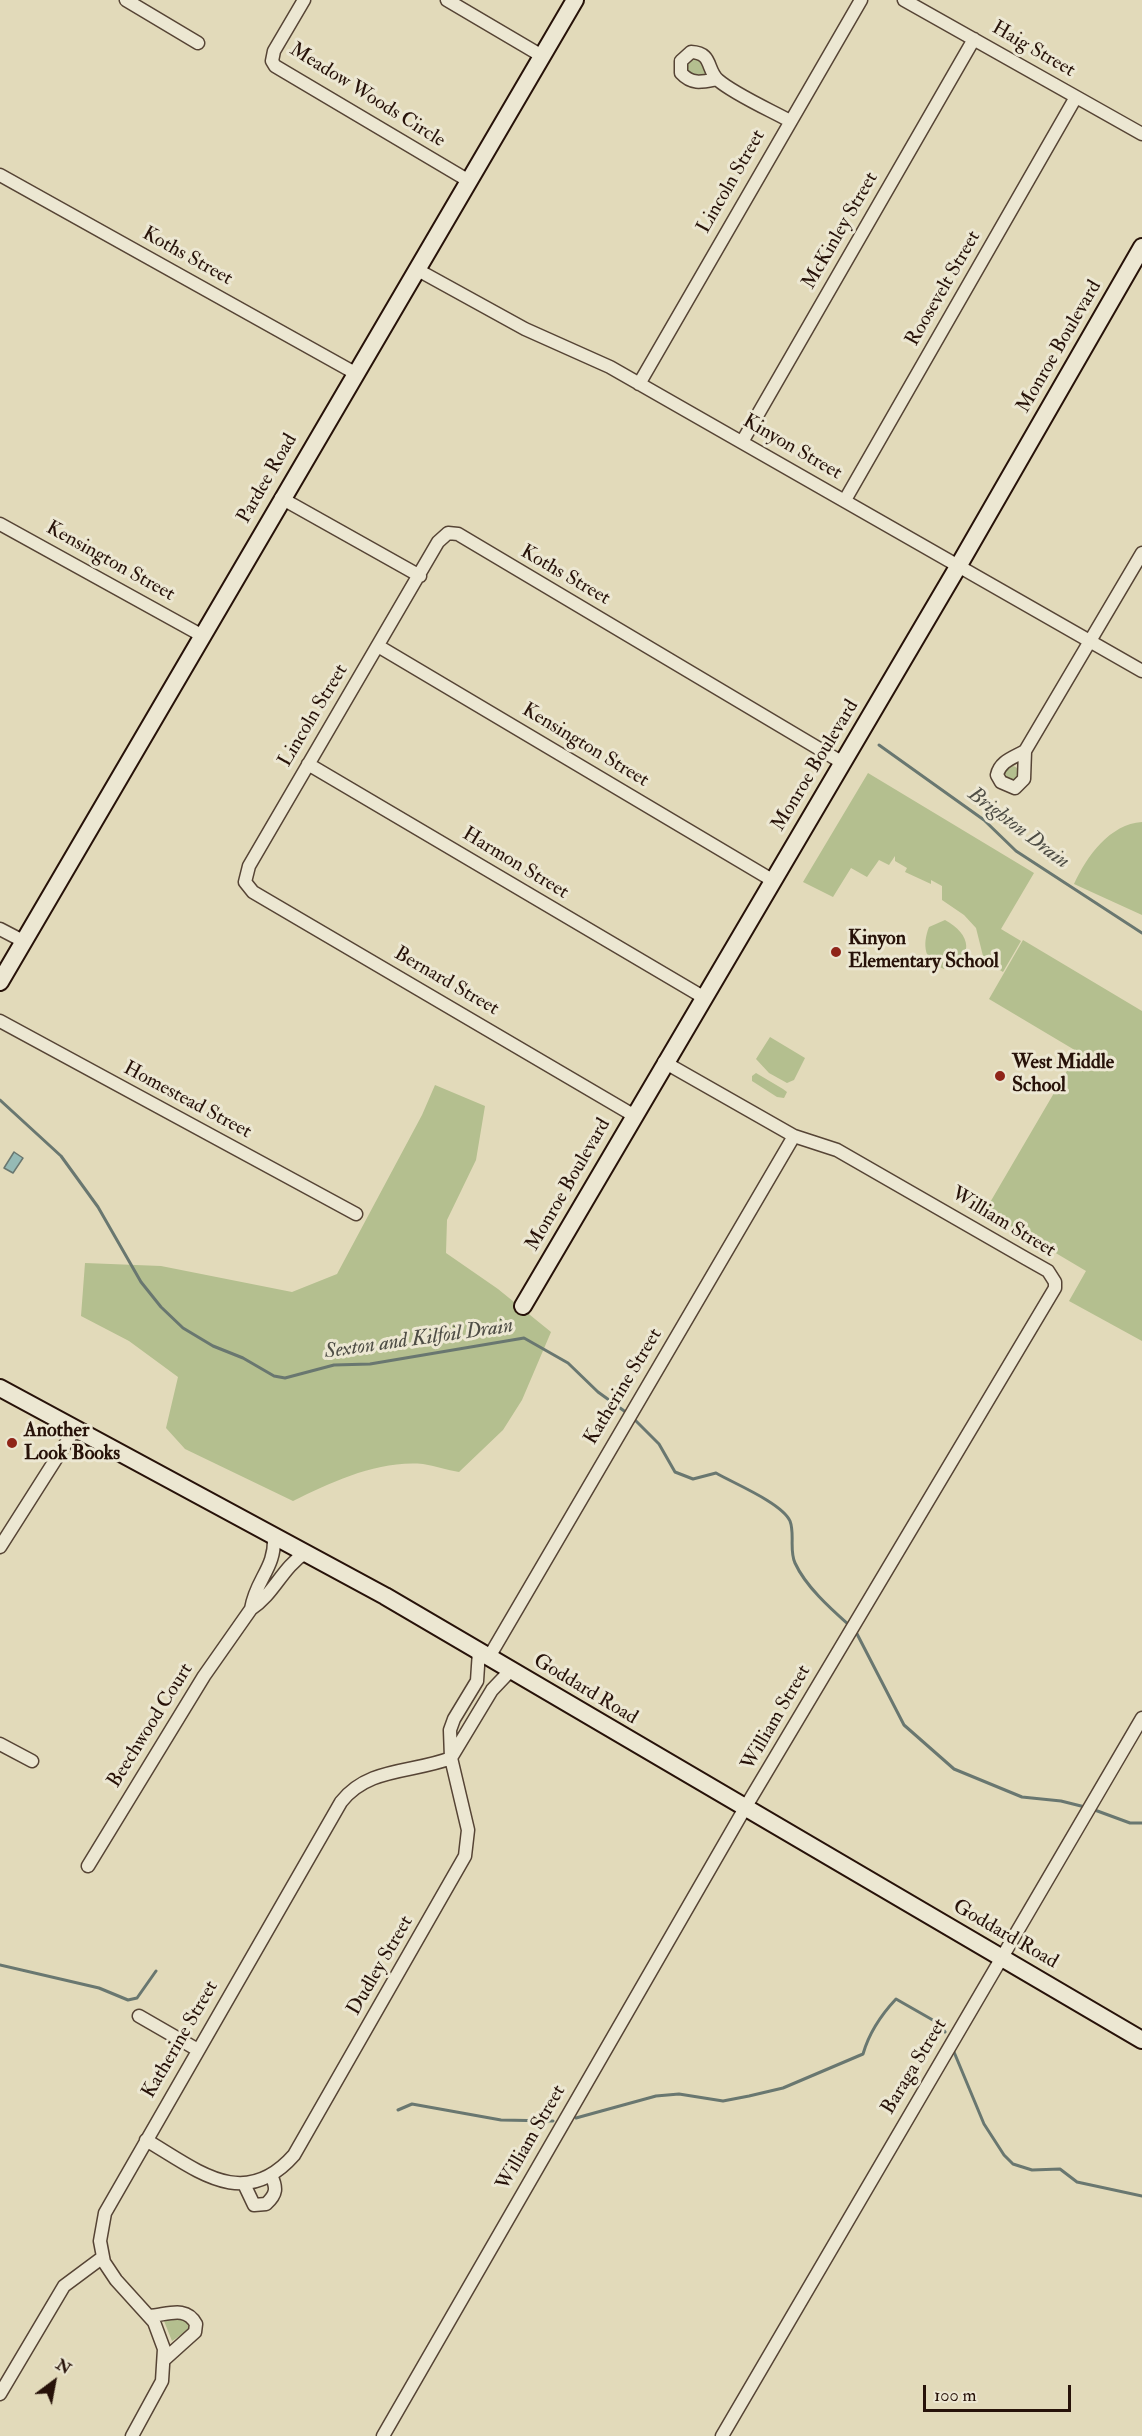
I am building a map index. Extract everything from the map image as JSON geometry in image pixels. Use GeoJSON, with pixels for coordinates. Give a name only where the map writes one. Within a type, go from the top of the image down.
{"type":"FeatureCollection","features":[{"type":"Feature","properties":{"kind":"main road","name":"Pardee Road"},"geometry":{"type":"LineString","coordinates":[[0,982],[281,498],[575,0]]}},
{"type":"Feature","properties":{"kind":"main road","name":"Monroe Boulevard"},"geometry":{"type":"LineString","coordinates":[[523,1306],[633,1114],[959,565],[1142,248]]}},
{"type":"Feature","properties":{"kind":"main road","name":"Goddard Road"},"geometry":{"type":"LineString","coordinates":[[0,1388],[274,1535],[484,1654],[1142,2040]]}},
{"type":"Feature","properties":{"kind":"street","name":"Meadow Woods Circle"},"geometry":{"type":"LineString","coordinates":[[304,0],[274,51],[272,61],[275,66],[469,181]]}},
{"type":"Feature","properties":{"kind":"street"},"geometry":{"type":"LineString","coordinates":[[447,0],[542,56]]}},
{"type":"Feature","properties":{"kind":"street","name":"Lincoln Street"},"geometry":{"type":"LineString","coordinates":[[639,384],[861,0]]}},
{"type":"Feature","properties":{"kind":"street","name":"Haig Street"},"geometry":{"type":"LineString","coordinates":[[904,0],[1142,134]]}},
{"type":"Feature","properties":{"kind":"street"},"geometry":{"type":"LineString","coordinates":[[132,2],[198,43]]}},
{"type":"Feature","properties":{"kind":"street","name":"McKinley Street"},"geometry":{"type":"LineString","coordinates":[[742,442],[974,39]]}},
{"type":"Feature","properties":{"kind":"street"},"geometry":{"type":"LineString","coordinates":[[717,79],[790,121]]}},
{"type":"Feature","properties":{"kind":"street","name":"Roosevelt Street"},"geometry":{"type":"LineString","coordinates":[[845,500],[1076,97]]}},
{"type":"Feature","properties":{"kind":"street","name":"Koths Street"},"geometry":{"type":"LineString","coordinates":[[0,175],[355,374]]}},
{"type":"Feature","properties":{"kind":"street","name":"Kinyon Street"},"geometry":{"type":"LineString","coordinates":[[416,269],[525,329],[610,367],[1142,671]]}},
{"type":"Feature","properties":{"kind":"street"},"geometry":{"type":"LineString","coordinates":[[281,498],[420,576]]}},
{"type":"Feature","properties":{"kind":"street","name":"Kensington Street"},"geometry":{"type":"LineString","coordinates":[[0,524],[201,635]]}},
{"type":"Feature","properties":{"kind":"street","name":"Koths Street"},"geometry":{"type":"LineString","coordinates":[[420,576],[440,538],[448,533],[458,534],[843,763]]}},
{"type":"Feature","properties":{"kind":"street"},"geometry":{"type":"LineString","coordinates":[[1025,751],[1142,553]]}},
{"type":"Feature","properties":{"kind":"street","name":"Lincoln Street"},"geometry":{"type":"LineString","coordinates":[[244,878],[308,764],[420,576]]}},
{"type":"Feature","properties":{"kind":"street","name":"Kensington Street"},"geometry":{"type":"LineString","coordinates":[[378,646],[772,880]]}},
{"type":"Feature","properties":{"kind":"street","name":"Harmon Street"},"geometry":{"type":"LineString","coordinates":[[308,764],[703,997]]}},
{"type":"Feature","properties":{"kind":"street","name":"Bernard Street"},"geometry":{"type":"LineString","coordinates":[[244,878],[253,892],[633,1114]]}},
{"type":"Feature","properties":{"kind":"street"},"geometry":{"type":"LineString","coordinates":[[0,929],[23,941]]}},
{"type":"Feature","properties":{"kind":"street","name":"Homestead Street"},"geometry":{"type":"LineString","coordinates":[[0,1021],[356,1214]]}},
{"type":"Feature","properties":{"kind":"street"},"geometry":{"type":"LineString","coordinates":[[664,1062],[794,1136]]}},
{"type":"Feature","properties":{"kind":"street","name":"Katherine Street"},"geometry":{"type":"LineString","coordinates":[[103,2257],[100,2232],[105,2213],[346,1795],[373,1777],[434,1765],[451,1758],[450,1731],[454,1719],[477,1681],[484,1654],[637,1406],[794,1136]]}},
{"type":"Feature","properties":{"kind":"street","name":"William Street"},"geometry":{"type":"LineString","coordinates":[[382,2436],[745,1808],[1048,1299],[1055,1282],[1048,1271],[837,1150],[794,1136]]}},
{"type":"Feature","properties":{"kind":"street"},"geometry":{"type":"LineString","coordinates":[[0,1547],[75,1429]]}},
{"type":"Feature","properties":{"kind":"street","name":"Beechwood Court"},"geometry":{"type":"LineString","coordinates":[[251,1609],[253,1595],[275,1553],[274,1535]]}},
{"type":"Feature","properties":{"kind":"street","name":"Beechwood Court"},"geometry":{"type":"LineString","coordinates":[[87,1866],[204,1676],[251,1609],[265,1600],[292,1561],[305,1553]]}},
{"type":"Feature","properties":{"kind":"street"},"geometry":{"type":"LineString","coordinates":[[451,1758],[492,1690],[511,1670]]}},
{"type":"Feature","properties":{"kind":"street","name":"Baraga Street"},"geometry":{"type":"LineString","coordinates":[[722,2436],[1142,1718]]}},
{"type":"Feature","properties":{"kind":"street"},"geometry":{"type":"LineString","coordinates":[[0,1744],[32,1761]]}},
{"type":"Feature","properties":{"kind":"street","name":"Dudley Street"},"geometry":{"type":"LineString","coordinates":[[146,2140],[215,2179],[244,2184],[271,2175],[294,2155],[465,1856],[468,1830],[451,1758]]}},
{"type":"Feature","properties":{"kind":"street"},"geometry":{"type":"LineString","coordinates":[[139,2016],[198,2050]]}},
{"type":"Feature","properties":{"kind":"street"},"geometry":{"type":"LineString","coordinates":[[244,2184],[254,2205],[266,2204],[274,2197],[277,2187],[271,2175]]}},
{"type":"Feature","properties":{"kind":"street"},"geometry":{"type":"LineString","coordinates":[[0,2394],[57,2295],[72,2277],[103,2257],[110,2274],[149,2316],[161,2335],[165,2359],[162,2381],[132,2436]]}},
{"type":"Feature","properties":{"kind":"street"},"geometry":{"type":"LineString","coordinates":[[149,2316],[188,2313],[196,2324],[195,2332],[165,2359]]}},
{"type":"Feature","properties":{"kind":"green space"},"geometry":{"type":"Polygon","coordinates":[[[695,58],[702,61],[706,74],[689,75],[686,68],[687,63],[695,58]]]}},
{"type":"Feature","properties":{"kind":"green space"},"geometry":{"type":"Polygon","coordinates":[[[1009,766],[1015,766],[1019,773],[1015,780],[1009,780],[1005,776],[1005,770],[1009,766]]]}},
{"type":"Feature","properties":{"kind":"green space"},"geometry":{"type":"Polygon","coordinates":[[[868,773],[1034,873],[1001,929],[1021,941],[1003,972],[984,960],[976,928],[964,915],[942,900],[942,886],[931,880],[931,884],[905,872],[907,868],[895,861],[895,856],[889,865],[879,860],[867,877],[851,868],[833,897],[803,882],[868,773]]]}},
{"type":"Feature","properties":{"kind":"green space"},"geometry":{"type":"Polygon","coordinates":[[[1142,822],[1142,915],[1074,884],[1101,843],[1120,829],[1142,822]]]}},
{"type":"Feature","properties":{"kind":"green space"},"geometry":{"type":"Polygon","coordinates":[[[945,920],[960,932],[965,939],[966,946],[961,959],[944,969],[932,962],[925,946],[929,927],[945,920]]]}},
{"type":"Feature","properties":{"kind":"green space"},"geometry":{"type":"Polygon","coordinates":[[[1023,940],[1142,1011],[1142,1341],[1069,1301],[1086,1271],[985,1211],[1078,1052],[989,999],[1023,940]]]}},
{"type":"Feature","properties":{"kind":"green space"},"geometry":{"type":"Polygon","coordinates":[[[770,1037],[805,1058],[794,1080],[787,1083],[769,1073],[756,1059],[770,1037]]]}},
{"type":"Feature","properties":{"kind":"green space"},"geometry":{"type":"Polygon","coordinates":[[[756,1073],[787,1092],[784,1098],[777,1097],[752,1081],[752,1076],[756,1073]]]}},
{"type":"Feature","properties":{"kind":"green space"},"geometry":{"type":"Polygon","coordinates":[[[435,1085],[485,1106],[476,1160],[447,1220],[446,1253],[498,1289],[551,1332],[522,1400],[503,1430],[459,1472],[423,1464],[389,1465],[339,1480],[293,1501],[185,1449],[166,1428],[178,1377],[129,1341],[81,1316],[85,1263],[161,1266],[292,1292],[337,1274],[422,1115],[435,1085]]]}},
{"type":"Feature","properties":{"kind":"green space"},"geometry":{"type":"Polygon","coordinates":[[[183,2319],[188,2322],[188,2330],[172,2341],[164,2321],[183,2319]]]}},
{"type":"Feature","properties":{"kind":"water"},"geometry":{"type":"Polygon","coordinates":[[[14,1152],[23,1158],[13,1173],[4,1168],[14,1152]]]}},
{"type":"Feature","properties":{"kind":"waterway","name":"Brighton Drain"},"geometry":{"type":"LineString","coordinates":[[879,745],[984,820],[1016,851],[1142,933]]}},
{"type":"Feature","properties":{"kind":"waterway","name":"Sexton and Kilfoil Drain"},"geometry":{"type":"LineString","coordinates":[[0,1100],[61,1156],[98,1207],[141,1282],[161,1307],[183,1328],[213,1346],[243,1358],[274,1376],[285,1378],[334,1365],[370,1364],[524,1338],[568,1363],[598,1392],[627,1413]]}},
{"type":"Feature","properties":{"kind":"waterway","name":"Sexton and Kilfoil Drain"},"geometry":{"type":"LineString","coordinates":[[632,1417],[659,1444],[675,1472],[693,1479],[716,1473],[768,1501],[785,1514],[790,1521],[792,1531],[793,1558],[800,1572],[820,1597],[850,1626]]}},
{"type":"Feature","properties":{"kind":"waterway","name":"Sexton and Kilfoil Drain"},"geometry":{"type":"LineString","coordinates":[[855,1630],[904,1725],[954,1769],[1022,1797],[1061,1801],[1085,1807]]}},
{"type":"Feature","properties":{"kind":"waterway","name":"Sexton and Kilfoil Drain"},"geometry":{"type":"LineString","coordinates":[[1092,1809],[1130,1823],[1142,1823]]}},
{"type":"Feature","properties":{"kind":"waterway"},"geometry":{"type":"LineString","coordinates":[[0,1965],[99,1988],[128,2000],[137,1998],[156,1971]]}},
{"type":"Feature","properties":{"kind":"waterway"},"geometry":{"type":"LineString","coordinates":[[576,2118],[656,2096],[679,2094],[723,2101],[783,2088],[863,2054],[876,2025],[896,1999],[938,2023],[945,2032]]}},
{"type":"Feature","properties":{"kind":"waterway"},"geometry":{"type":"LineString","coordinates":[[954,2052],[984,2124],[1004,2155],[1013,2164],[1032,2170],[1060,2169],[1077,2182],[1142,2196]]}},
{"type":"Feature","properties":{"kind":"waterway"},"geometry":{"type":"LineString","coordinates":[[398,2110],[412,2104],[501,2120],[553,2121]]}},
{"type":"Feature","properties":{"kind":"place","name":"Kinyon Elementary School"},"geometry":{"type":"Point","coordinates":[836,952]}},
{"type":"Feature","properties":{"kind":"place","name":"West Middle School"},"geometry":{"type":"Point","coordinates":[1000,1076]}},
{"type":"Feature","properties":{"kind":"place","name":"Another Look Books"},"geometry":{"type":"Point","coordinates":[12,1443]}}]}
